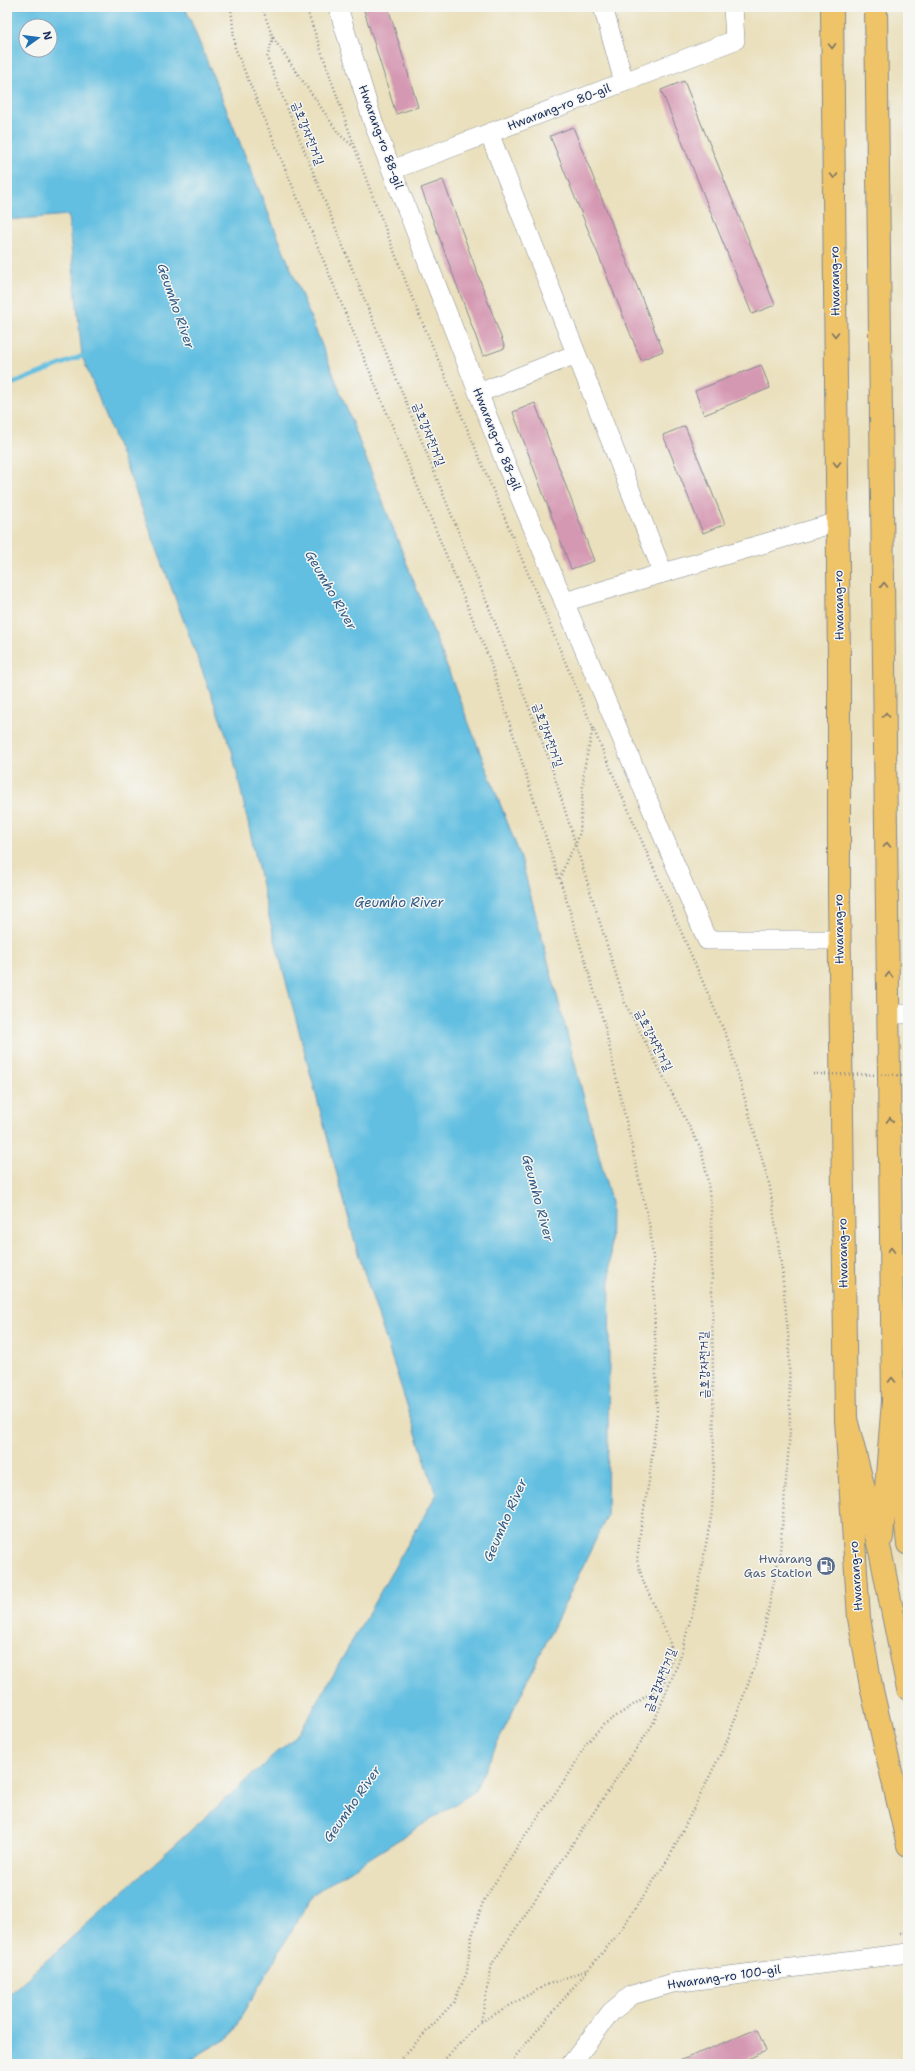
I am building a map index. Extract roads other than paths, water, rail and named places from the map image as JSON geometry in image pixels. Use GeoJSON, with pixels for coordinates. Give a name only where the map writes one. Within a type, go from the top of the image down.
{"type":"FeatureCollection","features":[{"type":"Feature","properties":{"kind":"main road","name":"Hwarang-ro"},"geometry":{"type":"LineString","coordinates":[[832,7],[838,522],[839,940],[846,1419],[859,1618],[871,1686],[908,1844]]}},
{"type":"Feature","properties":{"kind":"main road"},"geometry":{"type":"LineString","coordinates":[[876,7],[899,1014],[893,1401],[881,1555]]}},
{"type":"Feature","properties":{"kind":"main road"},"geometry":{"type":"LineString","coordinates":[[893,1401],[908,1544]]}},
{"type":"Feature","properties":{"kind":"main road"},"geometry":{"type":"LineString","coordinates":[[846,1419],[881,1555],[908,1688]]}},
{"type":"Feature","properties":{"kind":"street","name":"Hwarang-ro 88-gil"},"geometry":{"type":"LineString","coordinates":[[338,7],[373,122],[479,393],[564,602],[707,940],[839,940]]}},
{"type":"Feature","properties":{"kind":"street","name":"Hwarang-ro 80-gil"},"geometry":{"type":"LineString","coordinates":[[392,170],[624,82],[603,7]]}},
{"type":"Feature","properties":{"kind":"street"},"geometry":{"type":"LineString","coordinates":[[624,82],[735,40],[733,7]]}},
{"type":"Feature","properties":{"kind":"street"},"geometry":{"type":"LineString","coordinates":[[489,133],[663,573]]}},
{"type":"Feature","properties":{"kind":"street"},"geometry":{"type":"LineString","coordinates":[[479,393],[576,354]]}},
{"type":"Feature","properties":{"kind":"street"},"geometry":{"type":"LineString","coordinates":[[564,602],[838,522]]}},
{"type":"Feature","properties":{"kind":"street","name":"Hwarang-ro 100-gil"},"geometry":{"type":"LineString","coordinates":[[571,2064],[611,2012],[632,1994],[673,1983],[908,1952]]}},
{"type":"Feature","properties":{"kind":"water","name":"Geumho River"},"geometry":{"type":"Polygon","coordinates":[[[7,7],[185,7],[327,358],[520,855],[611,1201],[607,1516],[474,1792],[313,1894],[230,2036],[183,2064],[7,2064],[7,1996],[300,1732],[436,1495],[357,1250],[270,921],[232,751],[134,487],[82,356],[68,215],[7,220],[7,7]]]}},
{"type":"Feature","properties":{"kind":"waterway"},"geometry":{"type":"LineString","coordinates":[[7,386],[87,354]]}},
{"type":"Feature","properties":{"kind":"place","name":"Hwarang Gas Station"},"geometry":{"type":"Point","coordinates":[826,1566]}}]}
